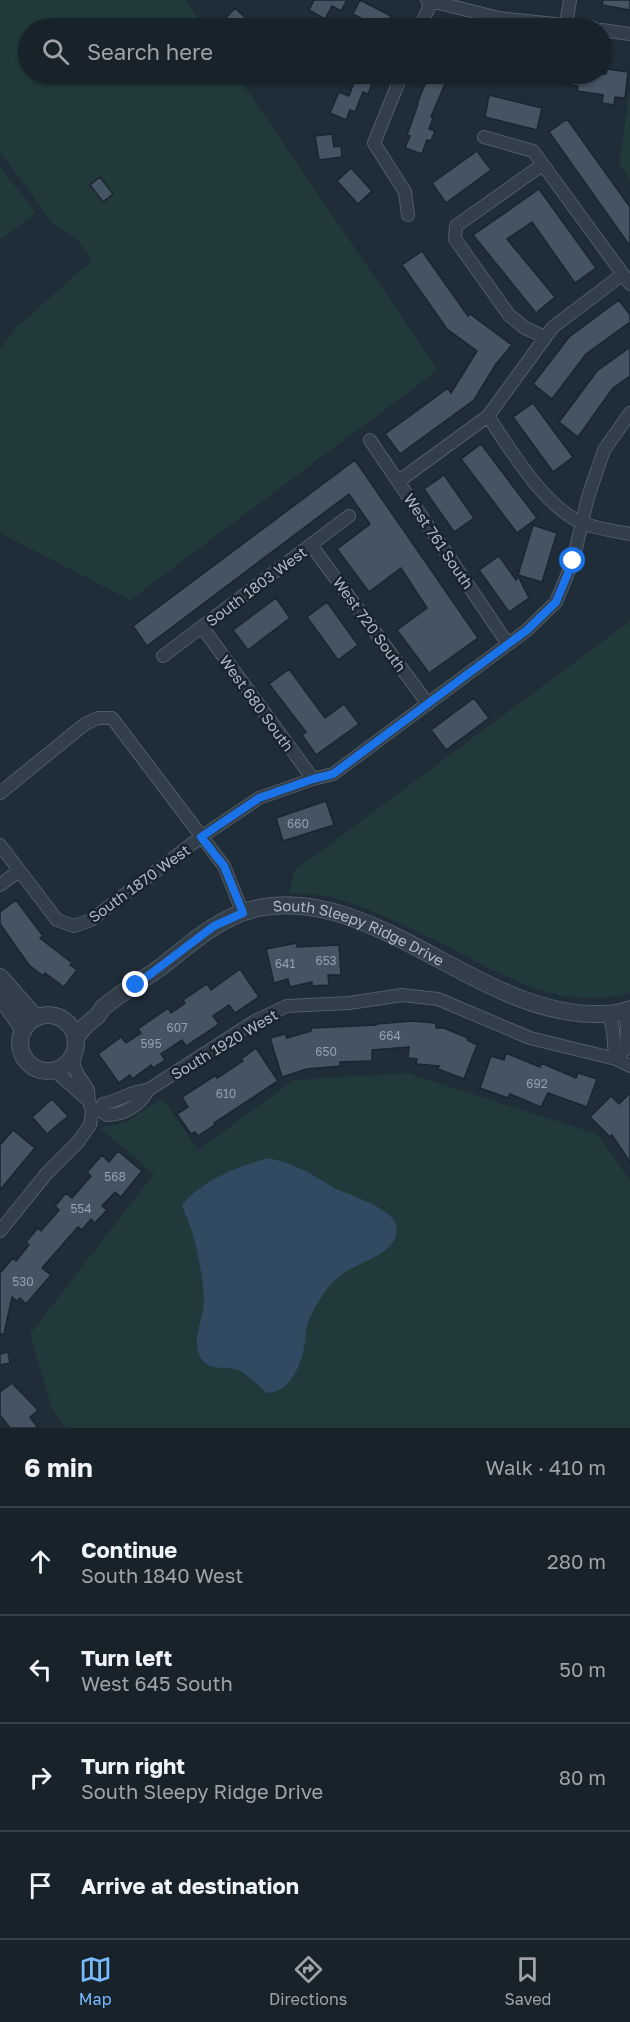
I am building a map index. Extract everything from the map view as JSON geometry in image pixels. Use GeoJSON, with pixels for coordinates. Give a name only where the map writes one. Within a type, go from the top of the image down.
{"type":"FeatureCollection","features":[{"type":"Feature","properties":{"kind":"street"},"geometry":{"type":"LineString","coordinates":[[567,18],[570,0]]}},
{"type":"Feature","properties":{"kind":"street"},"geometry":{"type":"LineString","coordinates":[[423,18],[429,1],[499,18]]}},
{"type":"Feature","properties":{"kind":"street"},"geometry":{"type":"LineString","coordinates":[[612,31],[630,34]]}},
{"type":"Feature","properties":{"kind":"street"},"geometry":{"type":"LineString","coordinates":[[398,84],[374,143],[405,192],[408,216]]}},
{"type":"Feature","properties":{"kind":"street"},"geometry":{"type":"LineString","coordinates":[[399,481],[488,416],[553,327],[626,279],[532,151],[483,137]]}},
{"type":"Feature","properties":{"kind":"street"},"geometry":{"type":"LineString","coordinates":[[542,165],[456,226],[455,238],[509,315],[525,328],[545,337]]}},
{"type":"Feature","properties":{"kind":"street","name":"South 1870 West"},"geometry":{"type":"LineString","coordinates":[[19,871],[57,920],[74,926],[91,920],[201,837],[259,798],[333,774],[527,630],[556,602],[573,561],[588,497],[604,450],[630,413]]}},
{"type":"Feature","properties":{"kind":"street"},"geometry":{"type":"LineString","coordinates":[[488,416],[521,467],[554,504],[583,523],[630,534]]}},
{"type":"Feature","properties":{"kind":"street","name":"West 761 South"},"geometry":{"type":"LineString","coordinates":[[370,440],[508,644]]}},
{"type":"Feature","properties":{"kind":"street","name":"South 1803 West"},"geometry":{"type":"LineString","coordinates":[[163,656],[349,516]]}},
{"type":"Feature","properties":{"kind":"street","name":"West 720 South"},"geometry":{"type":"LineString","coordinates":[[311,545],[428,704]]}},
{"type":"Feature","properties":{"kind":"street","name":"West 680 South"},"geometry":{"type":"LineString","coordinates":[[202,627],[313,779]]}},
{"type":"Feature","properties":{"kind":"street"},"geometry":{"type":"LineString","coordinates":[[0,793],[85,724],[98,718],[112,718],[224,866],[243,913]]}},
{"type":"Feature","properties":{"kind":"street"},"geometry":{"type":"LineString","coordinates":[[0,845],[19,871],[0,885]]}},
{"type":"Feature","properties":{"kind":"street","name":"South Sleepy Ridge Drive"},"geometry":{"type":"LineString","coordinates":[[63,1019],[75,1018],[93,1008],[104,1006],[136,985],[214,926],[257,908],[275,906],[314,907],[362,921],[521,1000],[575,1014],[620,1017]]}},
{"type":"Feature","properties":{"kind":"street"},"geometry":{"type":"LineString","coordinates":[[0,977],[30,1024]]}},
{"type":"Feature","properties":{"kind":"street","name":"South 1920 West"},"geometry":{"type":"LineString","coordinates":[[94,1107],[107,1115],[120,1113],[144,1098],[148,1090],[255,1021],[287,1006],[349,1003],[402,995],[438,999],[530,1038],[616,1059],[630,1066]]}},
{"type":"Feature","properties":{"kind":"street"},"geometry":{"type":"LineString","coordinates":[[0,996],[30,1024]]}},
{"type":"Feature","properties":{"kind":"street","name":"South Sleepy Ridge Drive"},"geometry":{"type":"LineString","coordinates":[[75,1047],[80,1029],[98,1015],[104,1006]]}},
{"type":"Feature","properties":{"kind":"street"},"geometry":{"type":"LineString","coordinates":[[0,1231],[47,1173],[84,1134],[92,1119],[94,1107],[88,1090],[74,1066],[75,1047],[73,1030],[63,1019],[55,1015],[45,1015],[30,1024],[21,1045],[23,1054],[29,1062],[44,1070],[54,1070],[67,1063],[75,1047]]}},
{"type":"Feature","properties":{"kind":"street"},"geometry":{"type":"LineString","coordinates":[[616,1059],[626,1048],[620,1017]]}},
{"type":"Feature","properties":{"kind":"street"},"geometry":{"type":"LineString","coordinates":[[54,1070],[69,1081],[94,1107]]}},
{"type":"Feature","properties":{"kind":"green space"},"geometry":{"type":"Polygon","coordinates":[[[0,0],[186,0],[198,18],[18,18],[18,84],[243,84],[438,370],[130,600],[0,533],[0,350],[15,329],[92,260],[76,238],[54,225],[0,152],[0,0]]]}},
{"type":"Feature","properties":{"kind":"green space"},"geometry":{"type":"Polygon","coordinates":[[[630,88],[630,180],[619,163],[630,88]]]}},
{"type":"Feature","properties":{"kind":"green space"},"geometry":{"type":"Polygon","coordinates":[[[0,167],[36,213],[0,240],[0,167]]]}},
{"type":"Feature","properties":{"kind":"green space"},"geometry":{"type":"Polygon","coordinates":[[[630,621],[630,993],[601,998],[574,997],[547,992],[521,983],[420,933],[361,907],[325,896],[289,893],[294,871],[630,621]]]}},
{"type":"Feature","properties":{"kind":"green space"},"geometry":{"type":"Polygon","coordinates":[[[407,1073],[597,1134],[630,1180],[630,1428],[66,1428],[52,1408],[30,1334],[154,1174],[100,1128],[127,1122],[162,1098],[198,1150],[294,1080],[407,1073]]]}},
{"type":"Feature","properties":{"kind":"water"},"geometry":{"type":"Polygon","coordinates":[[[269,1158],[299,1168],[334,1188],[379,1208],[393,1219],[396,1234],[393,1242],[380,1254],[344,1273],[328,1287],[306,1328],[305,1345],[293,1377],[282,1388],[267,1393],[242,1372],[211,1366],[203,1361],[199,1354],[197,1339],[204,1303],[203,1285],[195,1243],[182,1205],[210,1181],[246,1165],[269,1158]]]}},
{"type":"Feature","properties":{"kind":"building"},"geometry":{"type":"Polygon","coordinates":[[[314,0],[347,0],[341,11],[332,6],[326,18],[309,10],[314,0]]]}},
{"type":"Feature","properties":{"kind":"building"},"geometry":{"type":"Polygon","coordinates":[[[360,0],[391,16],[390,18],[360,18],[353,14],[360,0]]]}},
{"type":"Feature","properties":{"kind":"building"},"geometry":{"type":"Polygon","coordinates":[[[603,0],[630,0],[630,10],[602,5],[603,0]]]}},
{"type":"Feature","properties":{"kind":"building"},"geometry":{"type":"Polygon","coordinates":[[[235,8],[246,18],[226,18],[235,8]]]}},
{"type":"Feature","properties":{"kind":"building"},"geometry":{"type":"Polygon","coordinates":[[[612,70],[628,72],[625,98],[615,97],[614,105],[602,103],[603,95],[577,91],[578,86],[566,84],[612,84],[612,70]]]}},
{"type":"Feature","properties":{"kind":"building"},"geometry":{"type":"Polygon","coordinates":[[[353,84],[372,84],[368,94],[363,92],[355,112],[350,110],[346,120],[330,113],[339,92],[349,96],[353,84]]]}},
{"type":"Feature","properties":{"kind":"building"},"geometry":{"type":"Polygon","coordinates":[[[425,84],[445,84],[431,117],[433,118],[429,129],[435,131],[431,141],[427,140],[422,154],[405,148],[425,84]]]}},
{"type":"Feature","properties":{"kind":"building"},"geometry":{"type":"Polygon","coordinates":[[[489,95],[542,108],[537,130],[485,117],[489,95]]]}},
{"type":"Feature","properties":{"kind":"building"},"geometry":{"type":"Polygon","coordinates":[[[567,119],[630,207],[630,246],[549,132],[567,119]]]}},
{"type":"Feature","properties":{"kind":"building"},"geometry":{"type":"Polygon","coordinates":[[[332,134],[334,147],[341,146],[342,157],[319,160],[315,136],[332,134]]]}},
{"type":"Feature","properties":{"kind":"building"},"geometry":{"type":"Polygon","coordinates":[[[477,151],[491,170],[446,203],[432,183],[477,151]]]}},
{"type":"Feature","properties":{"kind":"building"},"geometry":{"type":"Polygon","coordinates":[[[351,168],[372,191],[358,204],[337,181],[351,168]]]}},
{"type":"Feature","properties":{"kind":"building"},"geometry":{"type":"Polygon","coordinates":[[[100,177],[113,194],[103,202],[90,185],[100,177]]]}},
{"type":"Feature","properties":{"kind":"building"},"geometry":{"type":"Polygon","coordinates":[[[539,189],[596,268],[575,283],[532,222],[507,239],[555,297],[536,313],[473,235],[539,189]]]}},
{"type":"Feature","properties":{"kind":"building"},"geometry":{"type":"Polygon","coordinates":[[[422,251],[468,316],[470,314],[512,345],[496,364],[474,400],[400,454],[385,434],[448,388],[451,393],[477,351],[447,329],[402,265],[422,251]]]}},
{"type":"Feature","properties":{"kind":"building"},"geometry":{"type":"Polygon","coordinates":[[[619,300],[630,315],[630,322],[586,354],[552,399],[533,384],[569,337],[619,300]]]}},
{"type":"Feature","properties":{"kind":"building"},"geometry":{"type":"Polygon","coordinates":[[[630,347],[630,376],[613,388],[578,437],[559,422],[597,371],[630,347]]]}},
{"type":"Feature","properties":{"kind":"building"},"geometry":{"type":"Polygon","coordinates":[[[533,403],[573,457],[553,472],[513,417],[533,403]]]}},
{"type":"Feature","properties":{"kind":"building"},"geometry":{"type":"Polygon","coordinates":[[[481,444],[537,518],[517,533],[461,459],[481,444]]]}},
{"type":"Feature","properties":{"kind":"building"},"geometry":{"type":"Polygon","coordinates":[[[355,460],[478,638],[429,673],[397,630],[427,608],[401,568],[369,592],[337,549],[370,524],[349,494],[147,646],[133,626],[355,460]]]}},
{"type":"Feature","properties":{"kind":"building"},"geometry":{"type":"Polygon","coordinates":[[[444,475],[474,518],[454,532],[424,489],[444,475]]]}},
{"type":"Feature","properties":{"kind":"building"},"geometry":{"type":"Polygon","coordinates":[[[533,525],[557,533],[542,582],[518,575],[533,525]]]}},
{"type":"Feature","properties":{"kind":"building"},"geometry":{"type":"Polygon","coordinates":[[[499,556],[516,580],[518,576],[529,598],[509,612],[479,570],[499,556]]]}},
{"type":"Feature","properties":{"kind":"building"},"geometry":{"type":"Polygon","coordinates":[[[276,598],[290,618],[248,650],[233,630],[276,598]]]}},
{"type":"Feature","properties":{"kind":"building"},"geometry":{"type":"Polygon","coordinates":[[[327,602],[358,645],[338,660],[307,617],[327,602]]]}},
{"type":"Feature","properties":{"kind":"building"},"geometry":{"type":"Polygon","coordinates":[[[289,669],[325,718],[344,704],[359,724],[316,755],[302,735],[306,732],[269,684],[289,669]]]}},
{"type":"Feature","properties":{"kind":"building"},"geometry":{"type":"Polygon","coordinates":[[[474,698],[489,718],[446,750],[431,730],[474,698]]]}},
{"type":"Feature","properties":{"kind":"building"},"geometry":{"type":"Polygon","coordinates":[[[326,801],[334,825],[283,841],[276,818],[326,801]]]}},
{"type":"Feature","properties":{"kind":"building"},"geometry":{"type":"Polygon","coordinates":[[[16,900],[43,936],[40,938],[72,963],[70,965],[77,970],[64,987],[45,973],[43,976],[29,965],[0,924],[0,912],[16,900]]]}},
{"type":"Feature","properties":{"kind":"building"},"geometry":{"type":"Polygon","coordinates":[[[296,943],[297,947],[339,945],[341,975],[328,975],[329,985],[312,986],[312,982],[290,987],[288,979],[274,983],[266,949],[296,943]]]}},
{"type":"Feature","properties":{"kind":"building"},"geometry":{"type":"Polygon","coordinates":[[[240,969],[259,997],[235,1013],[229,1005],[213,1016],[219,1024],[186,1046],[182,1040],[161,1054],[165,1060],[153,1068],[151,1065],[132,1079],[130,1075],[119,1083],[98,1054],[121,1037],[126,1043],[141,1033],[138,1029],[168,1008],[171,1013],[185,1003],[183,1000],[207,984],[211,990],[240,969]]]}},
{"type":"Feature","properties":{"kind":"building"},"geometry":{"type":"Polygon","coordinates":[[[412,1021],[436,1023],[436,1028],[444,1028],[468,1038],[467,1040],[477,1045],[464,1079],[438,1069],[439,1066],[416,1064],[417,1059],[408,1058],[409,1047],[372,1050],[372,1061],[340,1062],[340,1066],[307,1069],[282,1077],[270,1038],[285,1034],[287,1038],[311,1031],[311,1028],[412,1021]]]}},
{"type":"Feature","properties":{"kind":"building"},"geometry":{"type":"Polygon","coordinates":[[[256,1048],[278,1081],[198,1136],[195,1132],[191,1134],[177,1114],[188,1107],[182,1097],[243,1061],[241,1059],[256,1048]]]}},
{"type":"Feature","properties":{"kind":"building"},"geometry":{"type":"Polygon","coordinates":[[[506,1053],[540,1067],[541,1063],[576,1078],[578,1073],[597,1079],[587,1107],[548,1093],[541,1107],[510,1094],[508,1098],[480,1088],[491,1056],[504,1060],[506,1053]]]}},
{"type":"Feature","properties":{"kind":"building"},"geometry":{"type":"Polygon","coordinates":[[[630,1093],[630,1162],[612,1135],[610,1137],[590,1117],[611,1096],[619,1104],[630,1093]]]}},
{"type":"Feature","properties":{"kind":"building"},"geometry":{"type":"Polygon","coordinates":[[[52,1099],[68,1116],[47,1134],[32,1117],[52,1099]]]}},
{"type":"Feature","properties":{"kind":"building"},"geometry":{"type":"Polygon","coordinates":[[[13,1130],[35,1148],[0,1190],[0,1145],[13,1130]]]}},
{"type":"Feature","properties":{"kind":"building"},"geometry":{"type":"Polygon","coordinates":[[[118,1151],[142,1171],[121,1197],[115,1192],[102,1206],[107,1210],[95,1223],[91,1219],[82,1230],[78,1227],[42,1268],[51,1275],[26,1304],[20,1298],[17,1301],[12,1297],[4,1334],[0,1334],[0,1273],[13,1258],[16,1261],[29,1245],[26,1242],[38,1228],[41,1231],[59,1210],[55,1206],[66,1193],[72,1198],[91,1176],[87,1172],[102,1155],[109,1162],[118,1151]]]}},
{"type":"Feature","properties":{"kind":"building"},"geometry":{"type":"Polygon","coordinates":[[[8,1352],[10,1363],[0,1365],[0,1354],[8,1352]]]}},
{"type":"Feature","properties":{"kind":"building"},"geometry":{"type":"Polygon","coordinates":[[[12,1383],[38,1410],[30,1417],[38,1428],[10,1428],[0,1415],[0,1392],[12,1383]]]}},
{"type":"Feature","properties":{"kind":"route"},"geometry":{"type":"LineString","coordinates":[[136,985],[214,926],[243,913],[224,866],[201,837],[259,798],[333,774],[428,704],[527,630],[556,602],[573,561]]}}]}
